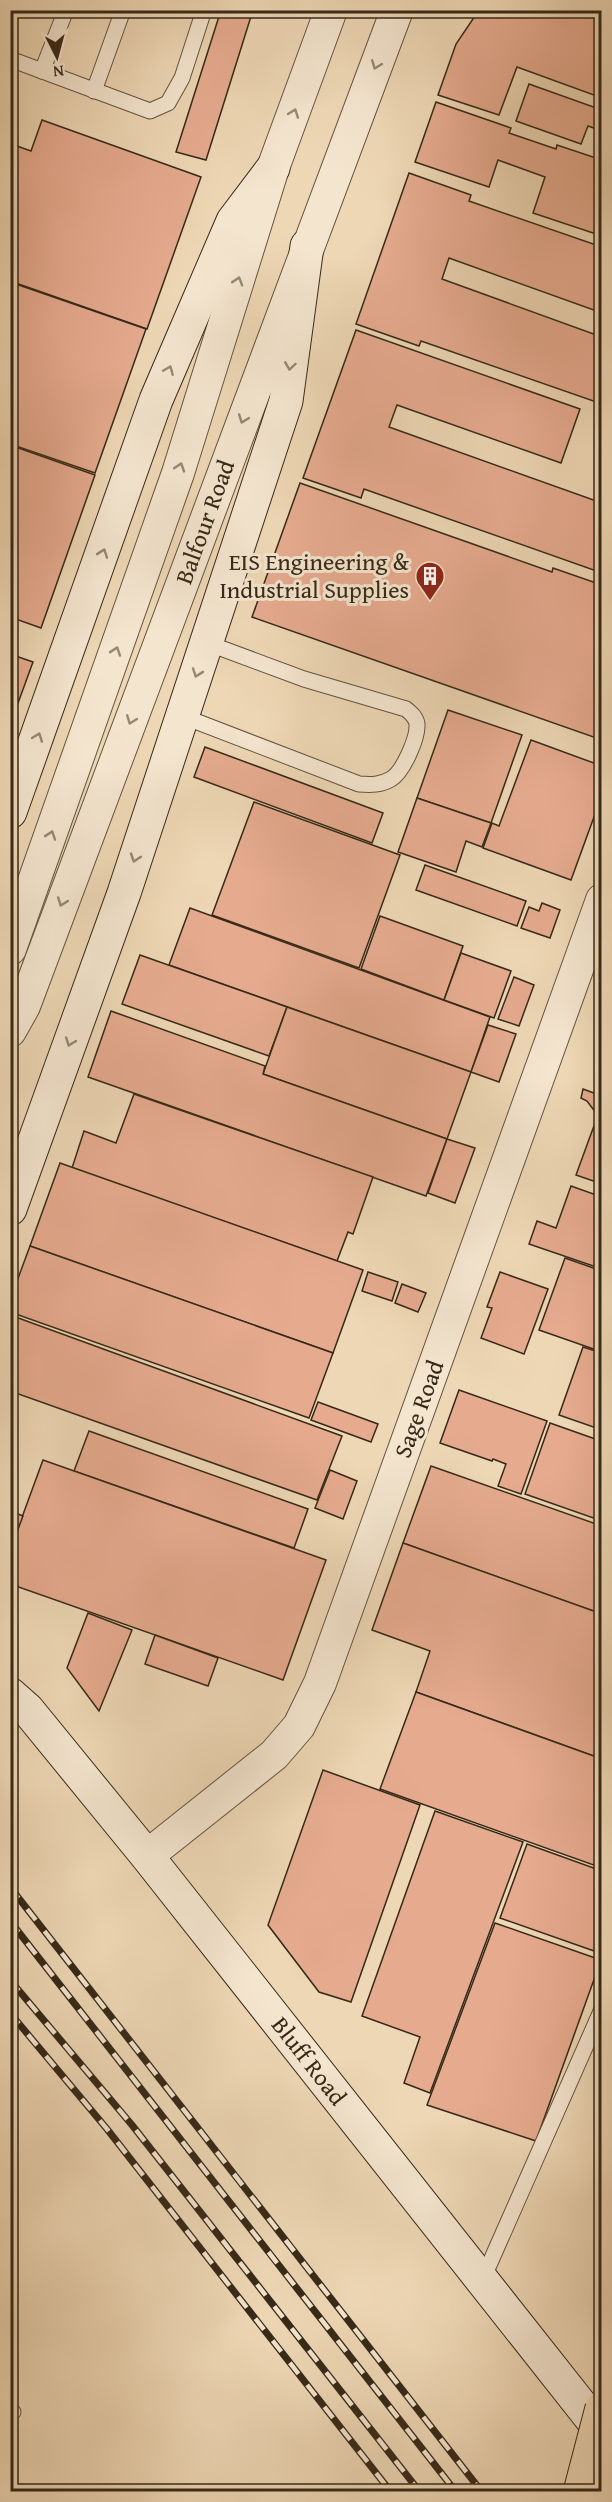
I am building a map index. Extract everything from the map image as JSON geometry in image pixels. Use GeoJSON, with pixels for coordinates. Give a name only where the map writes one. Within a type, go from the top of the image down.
{"type":"FeatureCollection","features":[{"type":"Feature","properties":{"kind":"highway"},"geometry":{"type":"LineString","coordinates":[[580,2492],[602,2408]]}},
{"type":"Feature","properties":{"kind":"main road"},"geometry":{"type":"LineString","coordinates":[[10,812],[156,400],[233,221],[273,168]]}},
{"type":"Feature","properties":{"kind":"main road"},"geometry":{"type":"LineString","coordinates":[[10,1209],[124,893],[286,401],[307,246]]}},
{"type":"Feature","properties":{"kind":"main road","name":"Bluff Road"},"geometry":{"type":"LineString","coordinates":[[10,1694],[27,1709],[147,1856],[602,2432]]}},
{"type":"Feature","properties":{"kind":"street","name":"Balfour Road"},"geometry":{"type":"LineString","coordinates":[[10,1031],[28,995],[397,10]]}},
{"type":"Feature","properties":{"kind":"street","name":"Balfour Road"},"geometry":{"type":"LineString","coordinates":[[10,949],[178,473],[273,168],[326,19]]}},
{"type":"Feature","properties":{"kind":"street","name":"Sage Road"},"geometry":{"type":"LineString","coordinates":[[147,1856],[217,1798],[274,1755],[299,1726],[321,1683],[592,955],[602,900]]}},
{"type":"Feature","properties":{"kind":"lane"},"geometry":{"type":"LineString","coordinates":[[42,71],[66,10]]}},
{"type":"Feature","properties":{"kind":"lane"},"geometry":{"type":"LineString","coordinates":[[94,91],[123,10]]}},
{"type":"Feature","properties":{"kind":"lane"},"geometry":{"type":"LineString","coordinates":[[10,59],[150,111],[168,103],[182,78],[204,10]]}},
{"type":"Feature","properties":{"kind":"lane"},"geometry":{"type":"LineString","coordinates":[[182,716],[359,784],[375,785],[394,778],[403,767],[412,744],[417,724],[415,717],[405,709],[304,679],[207,643]]}},
{"type":"Feature","properties":{"kind":"lane"},"geometry":{"type":"LineString","coordinates":[[482,2281],[602,2009]]}},
{"type":"Feature","properties":{"kind":"building"},"geometry":{"type":"Polygon","coordinates":[[[221,10],[253,10],[206,160],[176,152],[221,10]]]}},
{"type":"Feature","properties":{"kind":"building"},"geometry":{"type":"Polygon","coordinates":[[[479,10],[602,10],[602,98],[517,67],[499,115],[438,95],[456,44],[479,10]]]}},
{"type":"Feature","properties":{"kind":"building"},"geometry":{"type":"Polygon","coordinates":[[[529,84],[602,110],[602,131],[588,126],[581,144],[516,121],[529,84]]]}},
{"type":"Feature","properties":{"kind":"building"},"geometry":{"type":"Polygon","coordinates":[[[436,102],[511,128],[509,133],[556,149],[557,145],[602,160],[602,236],[533,213],[545,177],[498,160],[489,187],[415,162],[436,102]]]}},
{"type":"Feature","properties":{"kind":"building"},"geometry":{"type":"Polygon","coordinates":[[[42,120],[201,177],[147,329],[10,281],[10,154],[14,145],[31,151],[42,120]]]}},
{"type":"Feature","properties":{"kind":"building"},"geometry":{"type":"Polygon","coordinates":[[[409,173],[471,195],[469,201],[602,247],[602,313],[449,258],[442,279],[602,337],[602,404],[421,341],[419,346],[356,324],[409,173]]]}},
{"type":"Feature","properties":{"kind":"building"},"geometry":{"type":"Polygon","coordinates":[[[10,282],[146,329],[95,473],[10,444],[10,282]]]}},
{"type":"Feature","properties":{"kind":"building"},"geometry":{"type":"Polygon","coordinates":[[[356,330],[580,409],[561,463],[397,405],[389,427],[602,503],[602,573],[364,489],[361,498],[303,478],[356,330]]]}},
{"type":"Feature","properties":{"kind":"building"},"geometry":{"type":"Polygon","coordinates":[[[10,445],[95,475],[41,628],[10,617],[10,445]]]}},
{"type":"Feature","properties":{"kind":"building","name":"EIS Engineering & Industrial Supplies"},"geometry":{"type":"Polygon","coordinates":[[[300,483],[552,572],[553,568],[602,585],[602,740],[252,617],[300,483]]]}},
{"type":"Feature","properties":{"kind":"building"},"geometry":{"type":"Polygon","coordinates":[[[10,654],[33,662],[10,725],[10,654]]]}},
{"type":"Feature","properties":{"kind":"building"},"geometry":{"type":"Polygon","coordinates":[[[448,710],[522,735],[491,823],[417,798],[448,710]]]}},
{"type":"Feature","properties":{"kind":"building"},"geometry":{"type":"Polygon","coordinates":[[[531,740],[602,766],[602,795],[571,880],[483,848],[492,823],[499,826],[531,740]]]}},
{"type":"Feature","properties":{"kind":"building"},"geometry":{"type":"Polygon","coordinates":[[[205,747],[383,813],[372,843],[194,777],[205,747]]]}},
{"type":"Feature","properties":{"kind":"building"},"geometry":{"type":"Polygon","coordinates":[[[417,798],[491,823],[482,847],[466,841],[456,872],[398,852],[417,798]]]}},
{"type":"Feature","properties":{"kind":"building"},"geometry":{"type":"Polygon","coordinates":[[[254,802],[400,855],[359,968],[212,915],[254,802]]]}},
{"type":"Feature","properties":{"kind":"building"},"geometry":{"type":"Polygon","coordinates":[[[425,865],[526,901],[517,926],[416,890],[425,865]]]}},
{"type":"Feature","properties":{"kind":"building"},"geometry":{"type":"Polygon","coordinates":[[[542,903],[560,910],[550,938],[521,928],[529,907],[539,911],[542,903]]]}},
{"type":"Feature","properties":{"kind":"building"},"geometry":{"type":"Polygon","coordinates":[[[190,908],[490,1017],[471,1072],[169,965],[190,908]]]}},
{"type":"Feature","properties":{"kind":"building"},"geometry":{"type":"Polygon","coordinates":[[[380,916],[463,946],[444,1000],[361,969],[380,916]]]}},
{"type":"Feature","properties":{"kind":"building"},"geometry":{"type":"Polygon","coordinates":[[[461,953],[511,971],[494,1018],[444,1000],[461,953]]]}},
{"type":"Feature","properties":{"kind":"building"},"geometry":{"type":"Polygon","coordinates":[[[140,955],[287,1007],[269,1056],[122,1004],[140,955]]]}},
{"type":"Feature","properties":{"kind":"building"},"geometry":{"type":"Polygon","coordinates":[[[514,977],[534,985],[519,1026],[498,1019],[514,977]]]}},
{"type":"Feature","properties":{"kind":"building"},"geometry":{"type":"Polygon","coordinates":[[[287,1007],[471,1072],[447,1139],[263,1074],[287,1007]]]}},
{"type":"Feature","properties":{"kind":"building"},"geometry":{"type":"Polygon","coordinates":[[[111,1011],[265,1066],[263,1074],[447,1139],[426,1196],[88,1077],[111,1011]]]}},
{"type":"Feature","properties":{"kind":"building"},"geometry":{"type":"Polygon","coordinates":[[[488,1025],[516,1034],[499,1082],[471,1072],[488,1025]]]}},
{"type":"Feature","properties":{"kind":"building"},"geometry":{"type":"Polygon","coordinates":[[[583,1089],[602,1096],[602,1184],[576,1175],[595,1123],[596,1113],[587,1101],[581,1098],[583,1089]]]}},
{"type":"Feature","properties":{"kind":"building"},"geometry":{"type":"Polygon","coordinates":[[[134,1094],[373,1177],[353,1234],[348,1232],[337,1261],[72,1168],[84,1131],[116,1143],[134,1094]]]}},
{"type":"Feature","properties":{"kind":"building"},"geometry":{"type":"Polygon","coordinates":[[[447,1139],[475,1148],[455,1203],[428,1193],[447,1139]]]}},
{"type":"Feature","properties":{"kind":"building"},"geometry":{"type":"Polygon","coordinates":[[[60,1163],[363,1270],[333,1353],[30,1246],[60,1163]]]}},
{"type":"Feature","properties":{"kind":"building"},"geometry":{"type":"Polygon","coordinates":[[[571,1186],[602,1197],[602,1269],[529,1244],[537,1221],[556,1228],[571,1186]]]}},
{"type":"Feature","properties":{"kind":"building"},"geometry":{"type":"Polygon","coordinates":[[[30,1246],[333,1353],[309,1418],[10,1312],[10,1300],[30,1246]]]}},
{"type":"Feature","properties":{"kind":"building"},"geometry":{"type":"Polygon","coordinates":[[[565,1258],[602,1271],[602,1352],[539,1330],[565,1258]]]}},
{"type":"Feature","properties":{"kind":"building"},"geometry":{"type":"Polygon","coordinates":[[[368,1272],[398,1282],[392,1301],[362,1291],[368,1272]]]}},
{"type":"Feature","properties":{"kind":"building"},"geometry":{"type":"Polygon","coordinates":[[[500,1272],[548,1289],[524,1354],[481,1338],[492,1308],[487,1307],[500,1272]]]}},
{"type":"Feature","properties":{"kind":"building"},"geometry":{"type":"Polygon","coordinates":[[[402,1284],[426,1293],[418,1312],[395,1303],[402,1284]]]}},
{"type":"Feature","properties":{"kind":"building"},"geometry":{"type":"Polygon","coordinates":[[[10,1315],[342,1436],[317,1500],[10,1391],[10,1315]]]}},
{"type":"Feature","properties":{"kind":"building"},"geometry":{"type":"Polygon","coordinates":[[[583,1347],[602,1353],[602,1430],[559,1415],[583,1347]]]}},
{"type":"Feature","properties":{"kind":"building"},"geometry":{"type":"Polygon","coordinates":[[[459,1390],[547,1421],[521,1494],[498,1486],[506,1464],[440,1443],[459,1390]]]}},
{"type":"Feature","properties":{"kind":"building"},"geometry":{"type":"Polygon","coordinates":[[[318,1402],[378,1424],[371,1442],[311,1420],[318,1402]]]}},
{"type":"Feature","properties":{"kind":"building"},"geometry":{"type":"Polygon","coordinates":[[[550,1423],[601,1441],[599,1446],[602,1447],[602,1521],[525,1494],[550,1423]]]}},
{"type":"Feature","properties":{"kind":"building"},"geometry":{"type":"Polygon","coordinates":[[[89,1431],[308,1509],[294,1548],[74,1471],[89,1431]]]}},
{"type":"Feature","properties":{"kind":"building"},"geometry":{"type":"Polygon","coordinates":[[[43,1460],[326,1560],[283,1680],[10,1584],[10,1550],[43,1460]]]}},
{"type":"Feature","properties":{"kind":"building"},"geometry":{"type":"Polygon","coordinates":[[[431,1466],[602,1526],[602,1614],[403,1543],[431,1466]]]}},
{"type":"Feature","properties":{"kind":"building"},"geometry":{"type":"Polygon","coordinates":[[[330,1470],[357,1481],[343,1519],[315,1508],[330,1470]]]}},
{"type":"Feature","properties":{"kind":"building"},"geometry":{"type":"Polygon","coordinates":[[[10,1511],[23,1516],[10,1550],[10,1511]]]}},
{"type":"Feature","properties":{"kind":"building"},"geometry":{"type":"Polygon","coordinates":[[[403,1543],[602,1614],[602,1759],[416,1692],[430,1651],[372,1630],[403,1543]]]}},
{"type":"Feature","properties":{"kind":"building"},"geometry":{"type":"Polygon","coordinates":[[[88,1613],[132,1630],[99,1711],[67,1668],[88,1613]]]}},
{"type":"Feature","properties":{"kind":"building"},"geometry":{"type":"Polygon","coordinates":[[[155,1635],[218,1658],[208,1686],[145,1664],[155,1635]]]}},
{"type":"Feature","properties":{"kind":"building"},"geometry":{"type":"Polygon","coordinates":[[[416,1692],[602,1759],[602,1868],[380,1789],[416,1692]]]}},
{"type":"Feature","properties":{"kind":"building"},"geometry":{"type":"Polygon","coordinates":[[[323,1770],[420,1805],[351,2002],[319,1992],[268,1925],[323,1770]]]}},
{"type":"Feature","properties":{"kind":"building"},"geometry":{"type":"Polygon","coordinates":[[[435,1811],[523,1842],[430,2093],[404,2083],[420,2037],[362,2016],[435,1811]]]}},
{"type":"Feature","properties":{"kind":"building"},"geometry":{"type":"Polygon","coordinates":[[[527,1844],[602,1871],[602,1941],[597,1952],[500,1918],[527,1844]]]}},
{"type":"Feature","properties":{"kind":"building"},"geometry":{"type":"Polygon","coordinates":[[[495,1923],[601,1960],[536,2141],[427,2105],[495,1923]]]}},
{"type":"Feature","properties":{"kind":"railway"},"geometry":{"type":"LineString","coordinates":[[10,1887],[482,2492]]}},
{"type":"Feature","properties":{"kind":"railway"},"geometry":{"type":"LineString","coordinates":[[10,1921],[456,2492]]}},
{"type":"Feature","properties":{"kind":"railway"},"geometry":{"type":"LineString","coordinates":[[10,1980],[132,2125],[420,2492]]}},
{"type":"Feature","properties":{"kind":"railway"},"geometry":{"type":"LineString","coordinates":[[10,2013],[107,2129],[391,2492]]}},
{"type":"Feature","properties":{"kind":"place","name":"EIS Engineering & Industrial Supplies"},"geometry":{"type":"Point","coordinates":[430,602]}}]}
